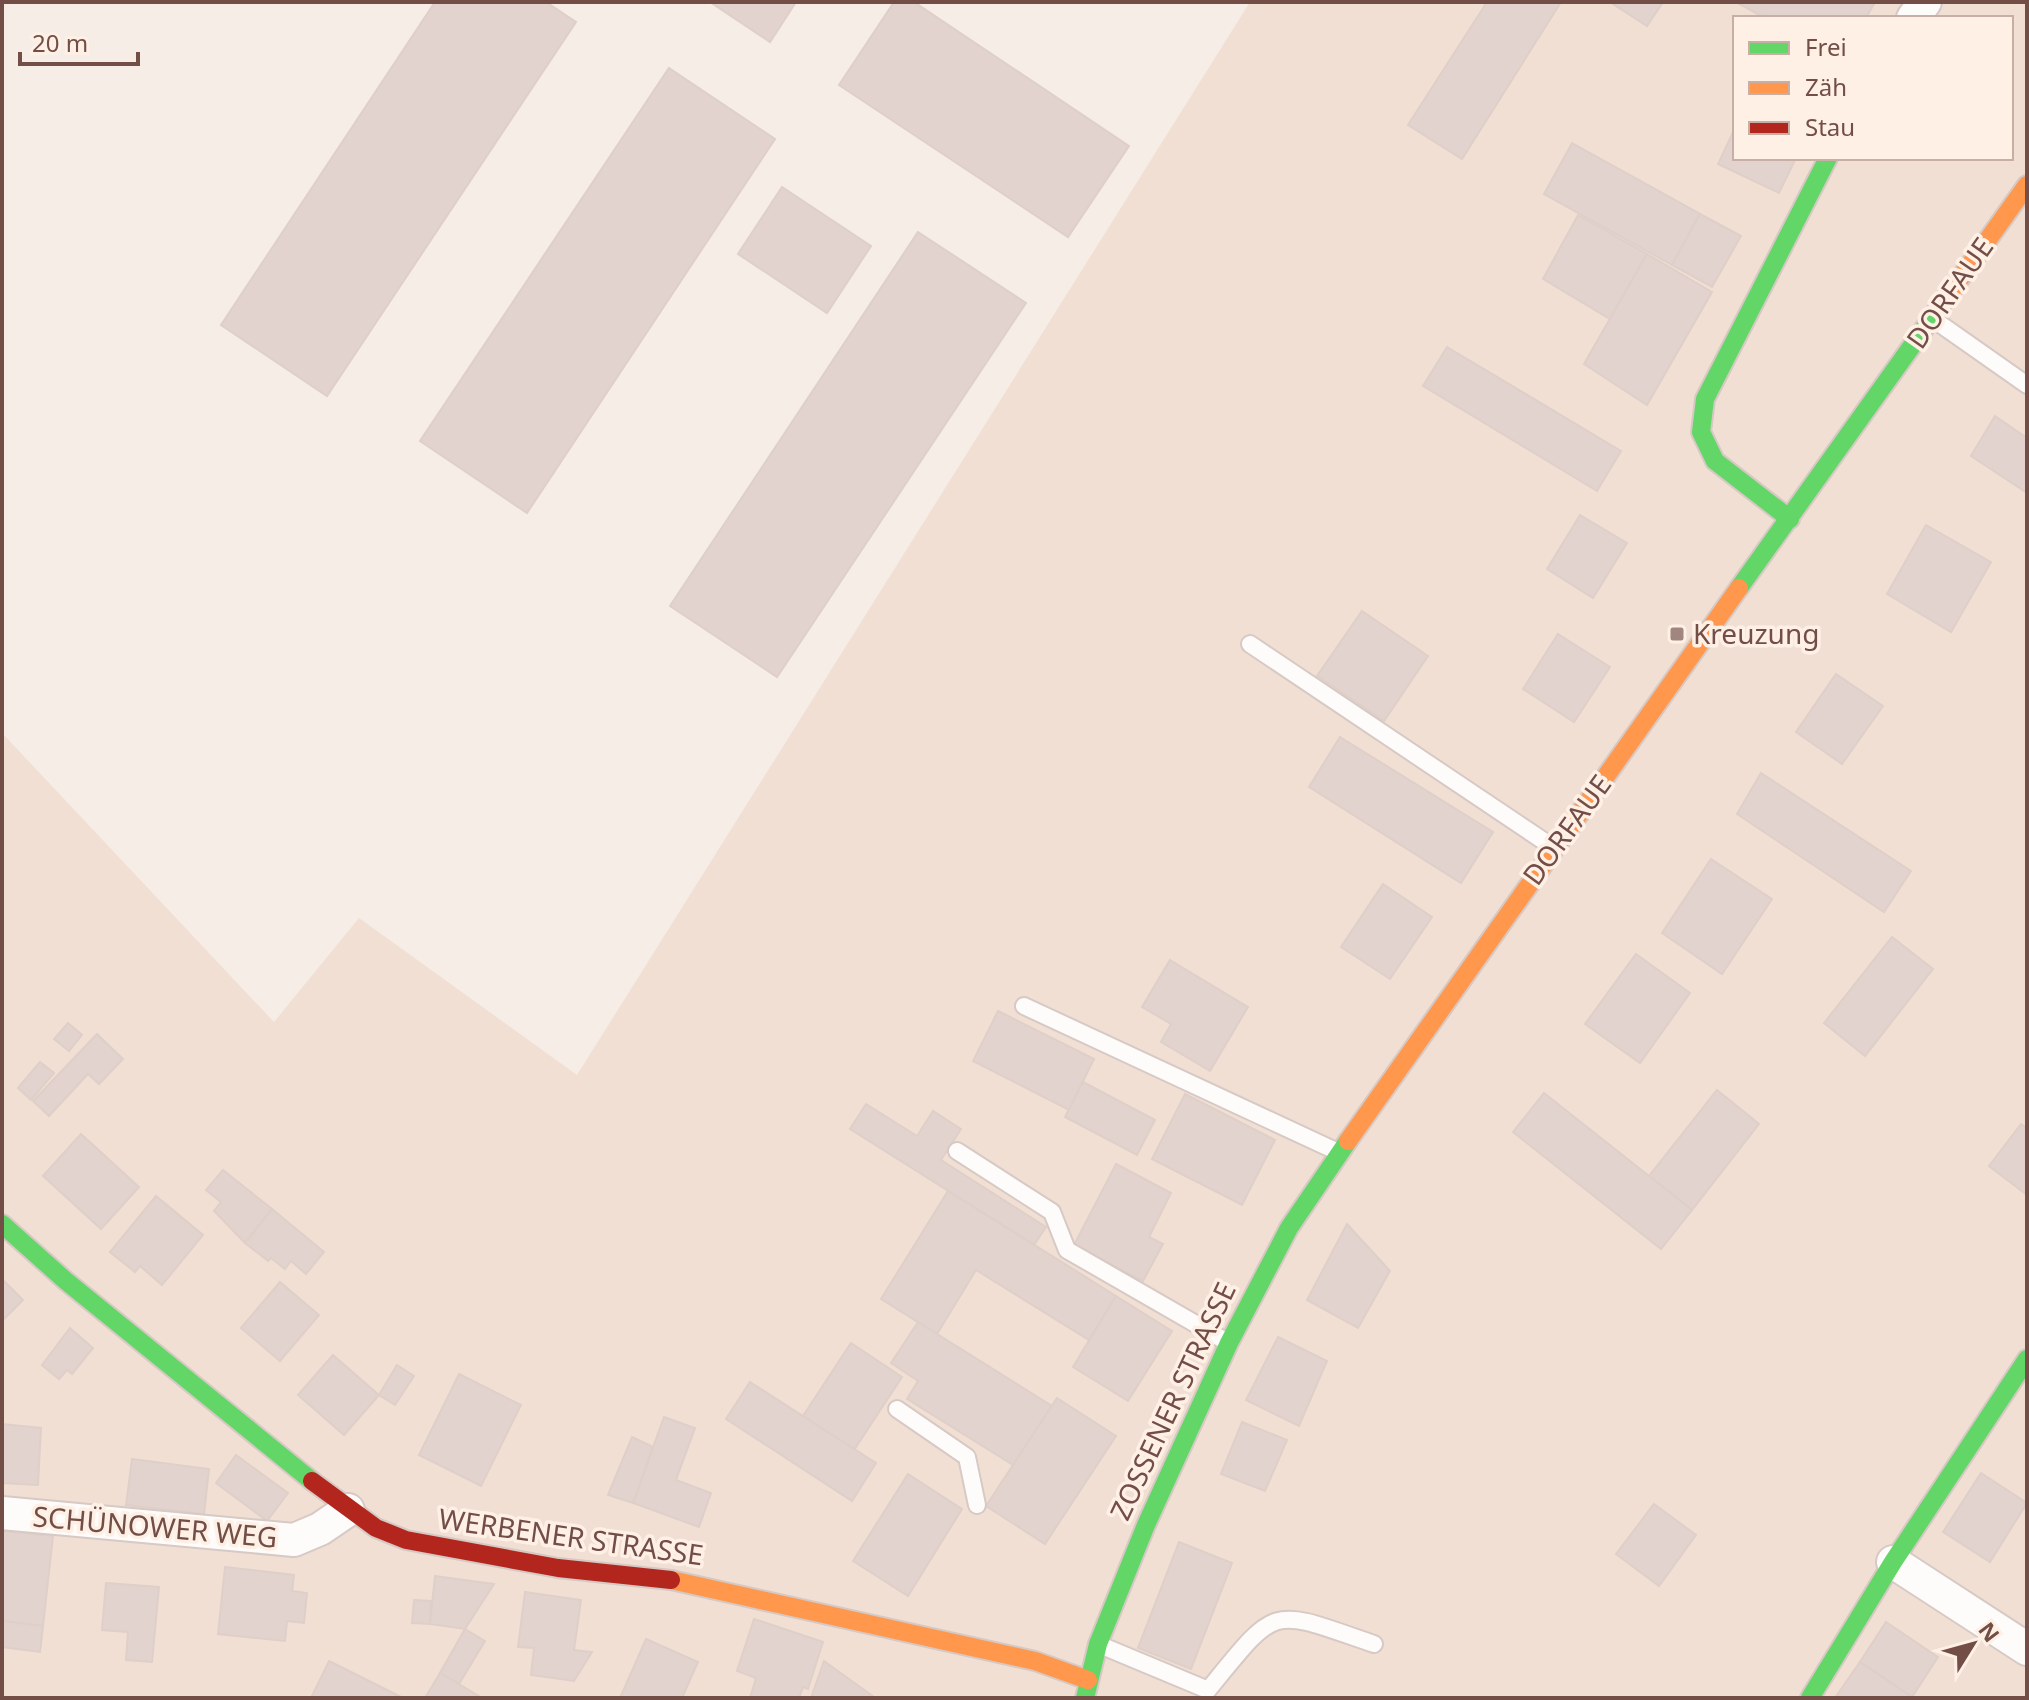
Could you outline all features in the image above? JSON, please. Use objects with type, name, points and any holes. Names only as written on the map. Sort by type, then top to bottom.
[{"type":"street","points":[[1790,519],[1715,461],[1701,432],[1705,399],[1827,160]]},
{"type":"street","name":"DORFAUE","points":[[1343,1148],[2027,185]]},
{"type":"street","name":"ZOSSENER STRASSE","points":[[1086,1689],[1098,1644],[1146,1525],[1229,1343],[1289,1228],[1343,1148]]},
{"type":"street","name":"WERBENER STRASSE","points":[[2,1224],[66,1281],[348,1510],[376,1528],[406,1540],[558,1568],[692,1582],[1035,1661],[1086,1689]]},
{"type":"street","points":[[1810,1698],[1893,1562],[2027,1359]]},
{"type":"street","name":"SCHÜNOWER WEG","points":[[2,1513],[294,1540],[320,1529],[348,1510]]},
{"type":"street","points":[[1893,1562],[2027,1649]]},
{"type":"lane","points":[[1932,318],[2027,385]]},
{"type":"lane","points":[[1250,644],[1554,849]]},
{"type":"lane","points":[[1024,1006],[1343,1148]]},
{"type":"lane","points":[[957,1151],[1052,1212],[1067,1250],[1229,1343]]},
{"type":"lane","points":[[897,1409],[967,1457],[977,1505]]},
{"type":"lane","points":[[1098,1644],[1208,1690],[1259,1628],[1279,1618],[1305,1620],[1374,1644]]},
{"type":"shaded area","points":[[1250,2],[2027,2],[2027,1698],[2,1698],[2,733],[274,1022],[359,918],[577,1075]]},
{"type":"building","points":[[435,2],[546,2],[576,22],[327,396],[221,325]]},
{"type":"building","points":[[710,2],[796,2],[770,42]]},
{"type":"building","points":[[894,2],[914,2],[1129,146],[1068,237],[839,85]]},
{"type":"building","points":[[1487,2],[1561,2],[1462,159],[1408,125]]},
{"type":"building","points":[[1610,2],[1663,2],[1647,26]]},
{"type":"building","points":[[1736,2],[1875,2],[1867,16],[1761,16]]},
{"type":"building","points":[[669,68],[775,139],[527,513],[420,441]]},
{"type":"building","points":[[1733,132],[1733,160],[1795,160],[1779,193],[1718,164]]},
{"type":"building","points":[[1572,143],[1700,214],[1672,265],[1544,194]]},
{"type":"building","points":[[782,187],[871,246],[827,313],[738,254]]},
{"type":"building","points":[[1700,214],[1741,236],[1712,287],[1672,265]]},
{"type":"building","points":[[1578,215],[1647,254],[1610,319],[1543,279]]},
{"type":"building","points":[[918,232],[1026,303],[777,677],[670,606]]},
{"type":"building","points":[[1647,254],[1712,292],[1647,405],[1584,364]]},
{"type":"building","points":[[1447,347],[1621,451],[1597,491],[1423,386]]},
{"type":"building","points":[[1995,416],[2027,438],[2027,493],[1971,456]]},
{"type":"building","points":[[1580,515],[1627,543],[1593,598],[1547,569]]},
{"type":"building","points":[[1926,525],[1991,562],[1951,632],[1887,594]]},
{"type":"building","points":[[1362,611],[1428,656],[1384,721],[1317,676]]},
{"type":"building","points":[[1558,634],[1610,667],[1574,722],[1523,689]]},
{"type":"building","points":[[1836,674],[1883,706],[1842,764],[1796,732]]},
{"type":"building","points":[[1340,737],[1493,832],[1461,883],[1309,787]]},
{"type":"building","points":[[1761,773],[1911,871],[1884,912],[1737,814]]},
{"type":"building","points":[[1711,859],[1772,899],[1722,974],[1662,933]]},
{"type":"building","points":[[1383,884],[1432,917],[1390,979],[1341,947]]},
{"type":"building","points":[[1892,937],[1933,969],[1865,1056],[1824,1023]]},
{"type":"building","points":[[1636,954],[1690,993],[1640,1063],[1585,1024]]},
{"type":"building","points":[[1170,960],[1248,1007],[1210,1071],[1161,1042],[1171,1024],[1142,1007]]},
{"type":"building","points":[[998,1011],[1094,1059],[1069,1110],[973,1061]]},
{"type":"building","points":[[68,1023],[82,1035],[69,1051],[54,1039]]},
{"type":"building","points":[[97,1034],[123,1059],[99,1084],[88,1074],[49,1116],[33,1101]]},
{"type":"building","points":[[40,1062],[54,1073],[31,1100],[18,1088]]},
{"type":"building","points":[[1083,1082],[1155,1120],[1137,1155],[1065,1117]]},
{"type":"building","points":[[1717,1090],[1759,1124],[1692,1210],[1649,1176]]},
{"type":"building","points":[[1544,1093],[1692,1210],[1661,1249],[1513,1132]]},
{"type":"building","points":[[1185,1094],[1275,1140],[1242,1205],[1152,1159]]},
{"type":"building","points":[[866,1104],[917,1136],[933,1111],[961,1129],[941,1160],[1046,1227],[1034,1245],[850,1129]]},
{"type":"building","points":[[2021,1124],[2027,1128],[2027,1195],[1989,1166]]},
{"type":"building","points":[[81,1134],[139,1187],[101,1229],[43,1176]]},
{"type":"building","points":[[1116,1164],[1171,1193],[1149,1237],[1163,1244],[1143,1281],[1074,1245]]},
{"type":"building","points":[[223,1170],[272,1209],[245,1243],[214,1211],[221,1202],[206,1190]]},
{"type":"building","points":[[948,1191],[1116,1296],[1089,1340],[976,1270],[937,1334],[881,1299]]},
{"type":"building","points":[[156,1196],[203,1235],[162,1285],[140,1266],[135,1272],[110,1252]]},
{"type":"building","points":[[272,1209],[324,1252],[306,1274],[291,1261],[285,1269],[271,1258],[268,1261],[245,1243]]},
{"type":"building","points":[[1347,1224],[1390,1271],[1358,1328],[1307,1300]]},
{"type":"building","points":[[2,1279],[23,1300],[2,1321]]},
{"type":"building","points":[[280,1282],[319,1315],[280,1361],[241,1328]]},
{"type":"building","points":[[1116,1296],[1172,1331],[1128,1401],[1073,1367]]},
{"type":"building","points":[[918,1322],[1052,1406],[1013,1465],[907,1399],[918,1381],[891,1363]]},
{"type":"building","points":[[70,1328],[93,1348],[72,1374],[67,1370],[59,1379],[42,1365]]},
{"type":"building","points":[[1278,1337],[1327,1361],[1299,1426],[1246,1400]]},
{"type":"building","points":[[851,1343],[902,1377],[854,1450],[803,1416]]},
{"type":"building","points":[[333,1355],[379,1395],[344,1435],[298,1395]]},
{"type":"building","points":[[397,1365],[414,1376],[395,1405],[379,1395]]},
{"type":"building","points":[[459,1374],[521,1405],[481,1486],[419,1455]]},
{"type":"building","points":[[750,1382],[876,1463],[852,1501],[726,1419]]},
{"type":"building","points":[[1057,1398],[1116,1436],[1045,1544],[986,1506]]},
{"type":"building","points":[[664,1417],[695,1428],[676,1480],[711,1493],[699,1527],[633,1503]]},
{"type":"building","points":[[1242,1422],[1287,1440],[1265,1491],[1221,1474]]},
{"type":"building","points":[[2,1424],[41,1428],[38,1485],[2,1483]]},
{"type":"building","points":[[632,1437],[653,1447],[633,1503],[608,1495]]},
{"type":"building","points":[[236,1455],[288,1493],[267,1521],[216,1483]]},
{"type":"building","points":[[132,1459],[209,1469],[204,1514],[126,1505]]},
{"type":"building","points":[[1981,1473],[2027,1503],[1990,1562],[1943,1532]]},
{"type":"building","points":[[908,1474],[962,1509],[908,1596],[853,1561]]},
{"type":"building","points":[[1654,1504],[1696,1535],[1659,1586],[1616,1554]]},
{"type":"building","points":[[2,1531],[53,1536],[43,1626],[2,1621]]},
{"type":"building","points":[[1179,1542],[1232,1563],[1191,1669],[1138,1648]]},
{"type":"building","points":[[225,1567],[294,1575],[292,1591],[307,1593],[304,1623],[287,1621],[285,1641],[218,1634]]},
{"type":"building","points":[[435,1576],[494,1584],[465,1629],[430,1624]]},
{"type":"building","points":[[106,1583],[159,1587],[152,1662],[126,1660],[128,1632],[102,1630]]},
{"type":"building","points":[[525,1592],[581,1600],[574,1650],[592,1652],[574,1681],[531,1675],[534,1648],[518,1647]]},
{"type":"building","points":[[414,1600],[431,1601],[430,1624],[412,1623]]},
{"type":"building","points":[[754,1619],[823,1642],[808,1689],[803,1687],[799,1698],[750,1698],[756,1678],[737,1671]]},
{"type":"building","points":[[2,1621],[43,1626],[40,1652],[2,1647]]},
{"type":"building","points":[[1886,1622],[1938,1657],[1912,1697],[1860,1662]]},
{"type":"building","points":[[465,1629],[485,1641],[459,1684],[440,1673]]},
{"type":"building","points":[[646,1639],[698,1662],[682,1698],[620,1698]]},
{"type":"building","points":[[329,1661],[403,1698],[311,1698]]},
{"type":"building","points":[[824,1661],[874,1697],[811,1698]]},
{"type":"building","points":[[1860,1662],[1912,1697],[1835,1698]]},
{"type":"building","points":[[440,1673],[459,1684],[482,1698],[425,1698]]},
{"type":"traffic: fast","points":[[1790,519],[1715,461],[1701,432],[1705,399],[1827,160]]},
{"type":"traffic: fast","points":[[1739,588],[1939,308]]},
{"type":"traffic: fast","points":[[1085,1698],[1098,1644],[1146,1525],[1229,1343],[1289,1228],[1348,1141]]},
{"type":"traffic: fast","points":[[2,1224],[66,1281],[312,1481]]},
{"type":"traffic: fast","points":[[1810,1698],[1893,1562],[2027,1359]]},
{"type":"traffic: slow","points":[[1939,308],[2027,185]]},
{"type":"traffic: slow","points":[[1348,1141],[1739,588]]},
{"type":"traffic: slow","points":[[671,1580],[1035,1661],[1088,1680]]},
{"type":"traffic: jam","points":[[312,1481],[376,1528],[406,1540],[558,1568],[671,1580]]},
{"type":"place","name":"Kreuzung","points":[[1677,634]]}]
